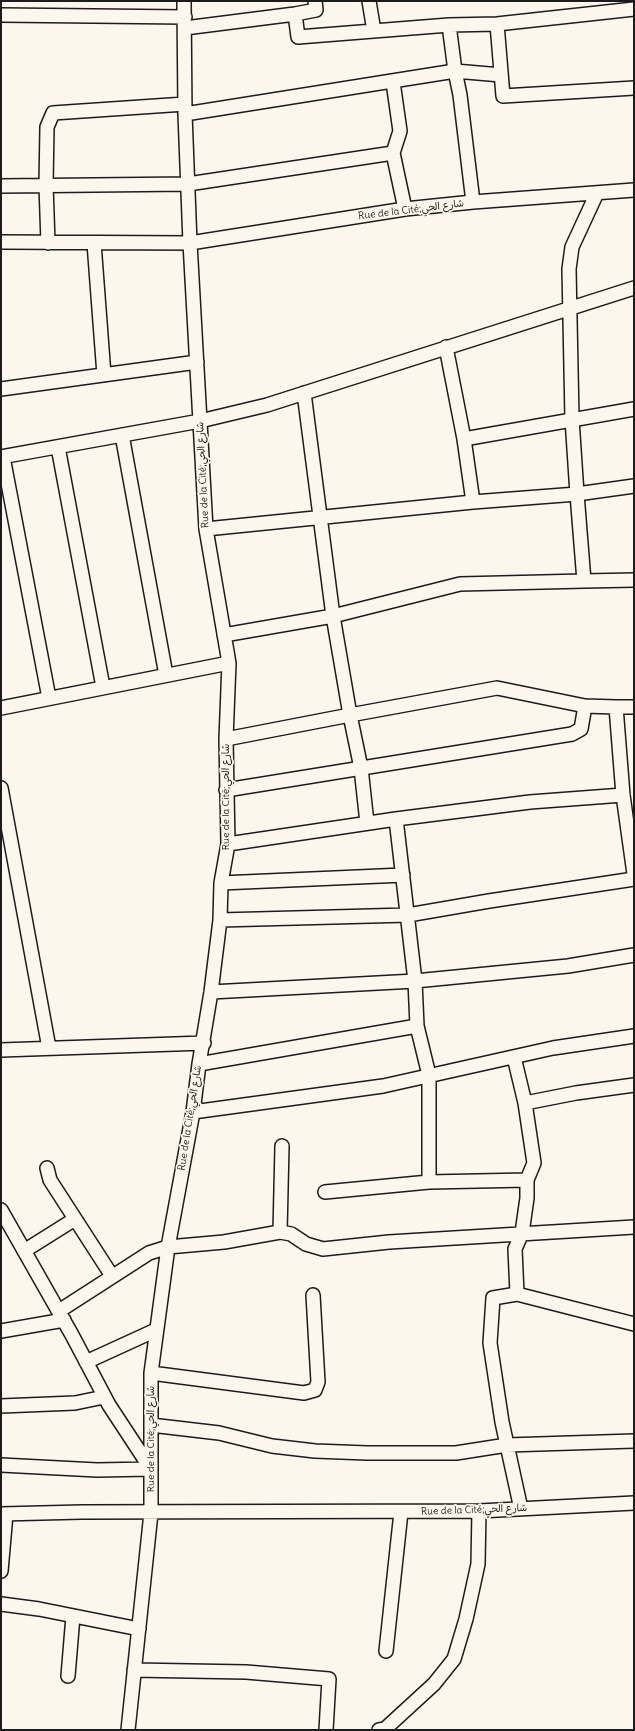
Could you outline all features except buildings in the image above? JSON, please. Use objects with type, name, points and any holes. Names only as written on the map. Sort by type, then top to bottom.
[{"type":"street","name":"Rue de la Cité;شارع الحي","points":[[184,1],[185,109],[190,243],[206,530],[229,663],[226,739],[228,844],[221,883],[220,920],[204,1043],[199,1064],[193,1112],[168,1247],[151,1373],[151,1512],[478,1511],[634,1503]]},
{"type":"street","points":[[1,15],[185,22],[295,14],[316,10],[315,1]]},
{"type":"street","points":[[369,1],[374,31]]},
{"type":"street","points":[[295,14],[298,37],[449,25],[497,24],[634,9]]},
{"type":"street","points":[[497,24],[503,96],[634,88]]},
{"type":"street","points":[[449,25],[455,71],[460,94],[473,202]]},
{"type":"street","points":[[48,242],[46,126],[53,113],[185,109],[393,82],[455,71],[501,75]]},
{"type":"street","points":[[393,82],[400,131],[393,153],[405,209]]},
{"type":"street","points":[[1,186],[188,184],[393,153]]},
{"type":"street","name":"Rue de la Cité;شارع الحي","points":[[190,243],[405,209],[473,202],[634,190]]},
{"type":"street","points":[[584,581],[572,419],[569,269],[572,247],[597,193]]},
{"type":"street","points":[[1,242],[190,243]]},
{"type":"street","points":[[94,243],[104,375]]},
{"type":"street","points":[[48,698],[2,457],[200,421],[267,405],[570,307],[634,288]]},
{"type":"street","points":[[446,347],[464,440],[473,502]]},
{"type":"street","points":[[1,389],[196,362]]},
{"type":"street","points":[[304,393],[333,616],[350,715],[361,768],[367,823]]},
{"type":"street","points":[[464,440],[572,419],[634,409]]},
{"type":"street","points":[[122,435],[166,675]]},
{"type":"street","points":[[58,447],[103,688]]},
{"type":"street","points":[[206,530],[473,502],[577,494],[634,486]]},
{"type":"street","points":[[224,635],[333,616],[460,584],[634,580]]},
{"type":"street","points":[[1,708],[229,663]]},
{"type":"street","points":[[226,739],[497,688],[585,706],[634,706]]},
{"type":"street","points":[[226,790],[572,734],[581,729],[585,706]]},
{"type":"street","points":[[616,707],[622,795],[634,874]]},
{"type":"street","points":[[1,788],[49,1048]]},
{"type":"street","points":[[228,844],[367,823],[530,802],[622,795]]},
{"type":"street","points":[[396,819],[416,981],[417,1026],[429,1075],[429,1182]]},
{"type":"street","points":[[221,883],[403,875]]},
{"type":"street","points":[[220,920],[408,915],[489,900],[634,879]]},
{"type":"street","points":[[211,992],[416,981],[568,966],[634,955]]},
{"type":"street","points":[[199,1064],[417,1026]]},
{"type":"street","points":[[193,1112],[383,1086],[553,1048],[634,1036]]},
{"type":"street","points":[[1,1050],[204,1043]]},
{"type":"street","points":[[514,1056],[525,1103],[534,1164],[527,1180],[527,1198],[522,1233],[515,1249],[516,1294]]},
{"type":"street","points":[[525,1103],[576,1093],[634,1085]]},
{"type":"street","points":[[280,1232],[282,1146]]},
{"type":"street","points":[[47,1168],[50,1180],[112,1276]]},
{"type":"street","points":[[325,1192],[429,1182],[527,1180]]},
{"type":"street","points":[[2,1215],[61,1315],[104,1396],[151,1469]]},
{"type":"street","points":[[24,1250],[75,1219]]},
{"type":"street","points":[[1,1331],[61,1315],[112,1276],[149,1252],[168,1247],[224,1242],[280,1232],[291,1234],[306,1244],[323,1249],[389,1242],[634,1227]]},
{"type":"street","points":[[521,1509],[507,1445],[490,1343],[493,1298],[516,1294],[634,1324]]},
{"type":"street","points":[[151,1373],[304,1393],[315,1390],[318,1382],[313,1295]]},
{"type":"street","points":[[86,1362],[156,1330]]},
{"type":"street","points":[[1,1406],[75,1403],[104,1396]]},
{"type":"street","points":[[150,1425],[219,1433],[272,1446],[315,1451],[367,1453],[456,1453],[507,1445],[634,1441]]},
{"type":"street","points":[[1,1465],[89,1469],[151,1469]]},
{"type":"street","points":[[379,1730],[385,1730],[434,1684],[454,1659],[466,1619],[478,1564],[478,1511]]},
{"type":"street","points":[[1,1571],[3,1514],[151,1512],[128,1730]]},
{"type":"street","points":[[386,1651],[401,1512]]},
{"type":"street","points":[[1,1604],[39,1609],[139,1629]]},
{"type":"street","points":[[68,1676],[73,1616]]},
{"type":"street","points":[[134,1670],[246,1672],[329,1679],[326,1730]]}]
